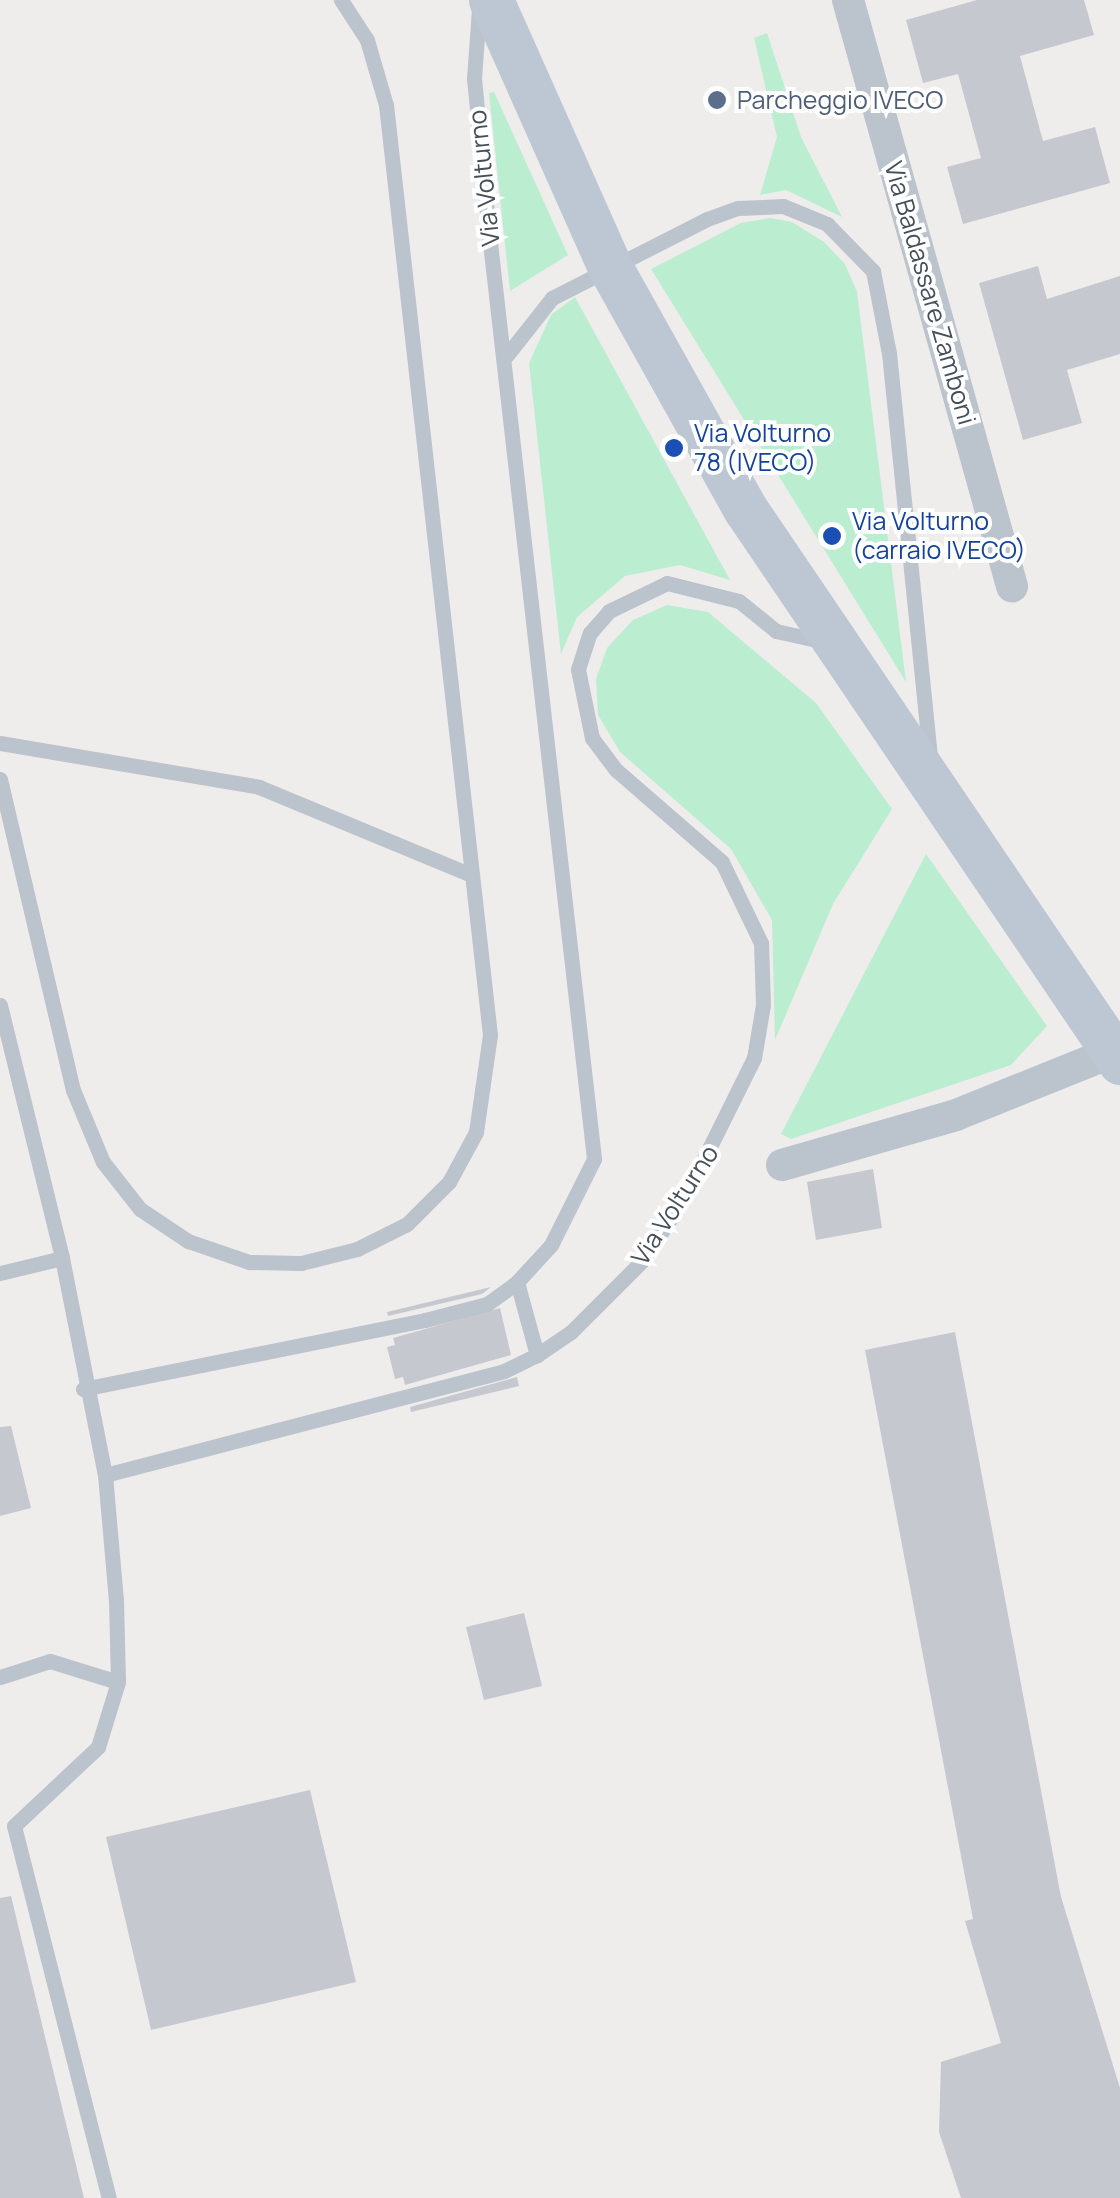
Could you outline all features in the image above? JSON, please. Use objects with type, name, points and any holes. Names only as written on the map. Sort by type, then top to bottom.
[{"type":"street","points":[[491,0],[610,267],[746,510],[1116,1057],[956,1116],[782,1166]]},
{"type":"street","name":"Via Baldassare Zamboni","points":[[848,0],[1012,586]]},
{"type":"lane","points":[[0,779],[73,1090],[104,1162],[156,1220],[188,1241],[248,1262],[301,1263],[357,1249],[407,1224],[449,1182],[476,1132],[490,1035],[386,104],[367,40],[341,0]]},
{"type":"lane","name":"Via Volturno","points":[[83,1389],[487,1304],[517,1282],[551,1245],[594,1159],[474,78],[480,0]]},
{"type":"lane","points":[[507,355],[552,298],[741,201],[783,206],[828,224],[873,270],[889,353],[934,792]]},
{"type":"lane","name":"Via Volturno","points":[[104,1475],[504,1371],[572,1332],[642,1261],[685,1197],[754,1058],[763,1005],[762,943],[722,862],[616,770],[592,738],[578,669],[590,633],[609,611],[667,583],[738,602],[776,631],[834,644]]},
{"type":"lane","points":[[0,744],[259,787],[469,874]]},
{"type":"lane","points":[[0,1005],[62,1258],[83,1389],[104,1475],[118,1682],[98,1747],[14,1826],[109,2198]]},
{"type":"lane","points":[[0,1273],[62,1258]]},
{"type":"lane","points":[[517,1282],[537,1355]]},
{"type":"lane","points":[[0,1677],[50,1661],[118,1682]]},
{"type":"green space","points":[[767,33],[801,137],[842,217],[786,190],[760,195],[777,137],[754,38]]},
{"type":"green space","points":[[494,92],[568,255],[510,291],[489,93]]},
{"type":"green space","points":[[770,218],[792,222],[824,242],[845,264],[857,292],[906,682],[651,269],[741,223]]},
{"type":"green space","points":[[575,297],[730,580],[680,565],[625,576],[577,617],[561,654],[529,363],[551,315]]},
{"type":"green space","points":[[667,605],[708,612],[816,703],[892,809],[833,904],[775,1040],[772,920],[731,849],[620,752],[598,715],[596,679],[607,648],[633,620]]},
{"type":"green space","points":[[926,854],[1047,1026],[1011,1065],[791,1139],[781,1134]]},
{"type":"building","points":[[977,0],[1084,0],[1094,35],[1020,56],[1043,141],[1095,127],[1110,183],[963,224],[947,167],[981,158],[958,74],[923,83],[906,20]]},
{"type":"building","points":[[1038,266],[1047,299],[1120,276],[1120,354],[1067,370],[1082,423],[1023,440],[979,283]]},
{"type":"building","points":[[873,1169],[882,1228],[816,1240],[807,1182]]},
{"type":"building","points":[[491,1287],[482,1294],[388,1316],[387,1312]]},
{"type":"building","points":[[500,1308],[511,1355],[405,1385],[403,1377],[395,1379],[387,1347],[395,1345],[393,1338]]},
{"type":"building","points":[[955,1332],[1061,1897],[1120,2088],[1120,2198],[961,2198],[939,2132],[941,2062],[1001,2043],[965,1921],[973,1919],[865,1350]]},
{"type":"building","points":[[517,1377],[519,1386],[411,1412],[410,1407]]},
{"type":"building","points":[[11,1426],[31,1508],[0,1516],[0,1427]]},
{"type":"building","points":[[524,1613],[542,1686],[484,1700],[466,1627]]},
{"type":"building","points":[[310,1790],[356,1982],[151,2030],[106,1837]]},
{"type":"building","points":[[11,1896],[84,2198],[0,2198],[0,1898]]},
{"type":"place","name":"Parcheggio IVECO","points":[[717,100]]},
{"type":"place","name":"Via Volturno 78 (IVECO)","points":[[674,448]]},
{"type":"place","name":"Via Volturno (carraio IVECO)","points":[[832,536]]}]
